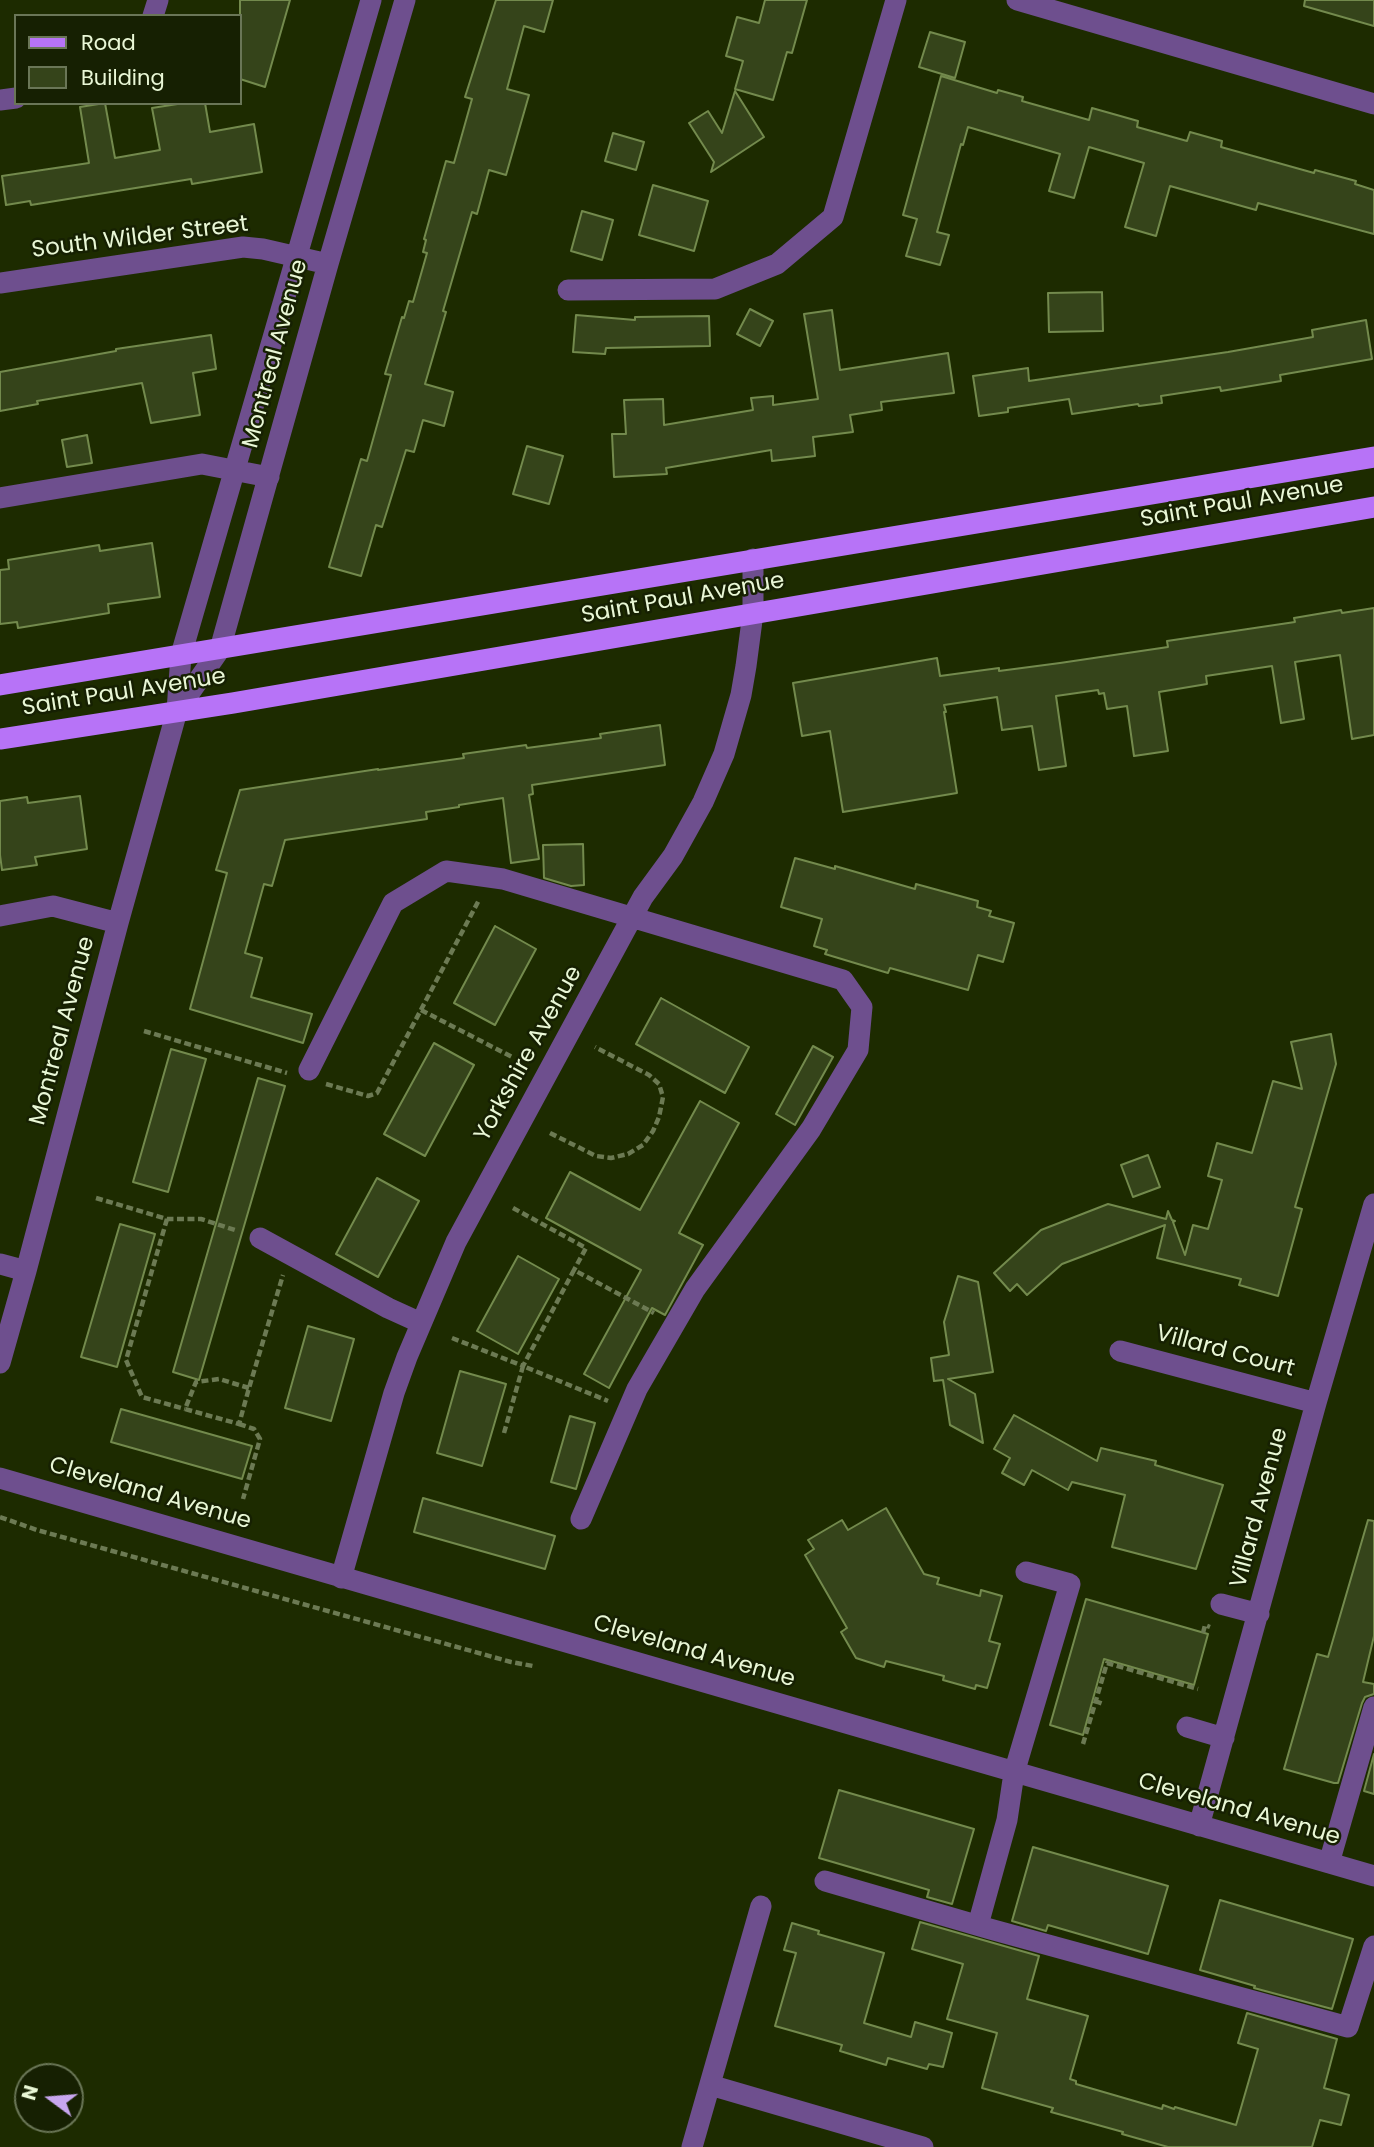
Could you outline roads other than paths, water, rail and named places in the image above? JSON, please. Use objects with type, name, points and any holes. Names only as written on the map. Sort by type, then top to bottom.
[{"type":"main road","name":"Saint Paul Avenue","points":[[0,685],[1374,457]]},
{"type":"main road","name":"Saint Paul Avenue","points":[[0,739],[1374,507]]},
{"type":"street","name":"Montreal Avenue","points":[[0,1363],[177,711],[181,655],[371,0]]},
{"type":"street","name":"Montreal Avenue","points":[[177,711],[220,649],[405,0]]},
{"type":"street","points":[[568,290],[715,289],[777,264],[833,217],[896,0]]},
{"type":"street","points":[[1017,0],[1374,104]]},
{"type":"street","name":"South Wilder Street","points":[[0,283],[243,247],[328,264]]},
{"type":"street","points":[[0,498],[202,464],[269,477]]},
{"type":"street","name":"Yorkshire Avenue","points":[[341,1578],[394,1393],[456,1242],[643,897],[673,856],[698,813],[724,754],[741,695],[753,613],[752,559]]},
{"type":"street","points":[[307,1076],[393,903],[446,871],[503,879],[843,980],[862,1007],[858,1050],[811,1129],[695,1289],[637,1389],[581,1519]]},
{"type":"street","points":[[0,916],[53,906],[118,923]]},
{"type":"street","name":"Villard Avenue","points":[[1199,1826],[1374,1204]]},
{"type":"street","points":[[260,1238],[388,1308],[421,1323]]},
{"type":"street","points":[[0,1264],[26,1271]]},
{"type":"street","name":"Villard Court","points":[[1120,1351],[1316,1404]]},
{"type":"street","name":"Cleveland Avenue","points":[[0,1478],[1374,1876]]},
{"type":"street","points":[[978,1925],[1007,1819],[1014,1773],[1070,1584],[1026,1572]]},
{"type":"street","points":[[1222,1604],[1259,1614]]},
{"type":"street","points":[[1329,1863],[1373,1715]]},
{"type":"street","points":[[1187,1727],[1224,1738]]},
{"type":"street","points":[[825,1881],[1348,2027],[1374,1945]]},
{"type":"street","points":[[692,2147],[761,1906]]},
{"type":"street","points":[[710,2085],[923,2147]]}]
